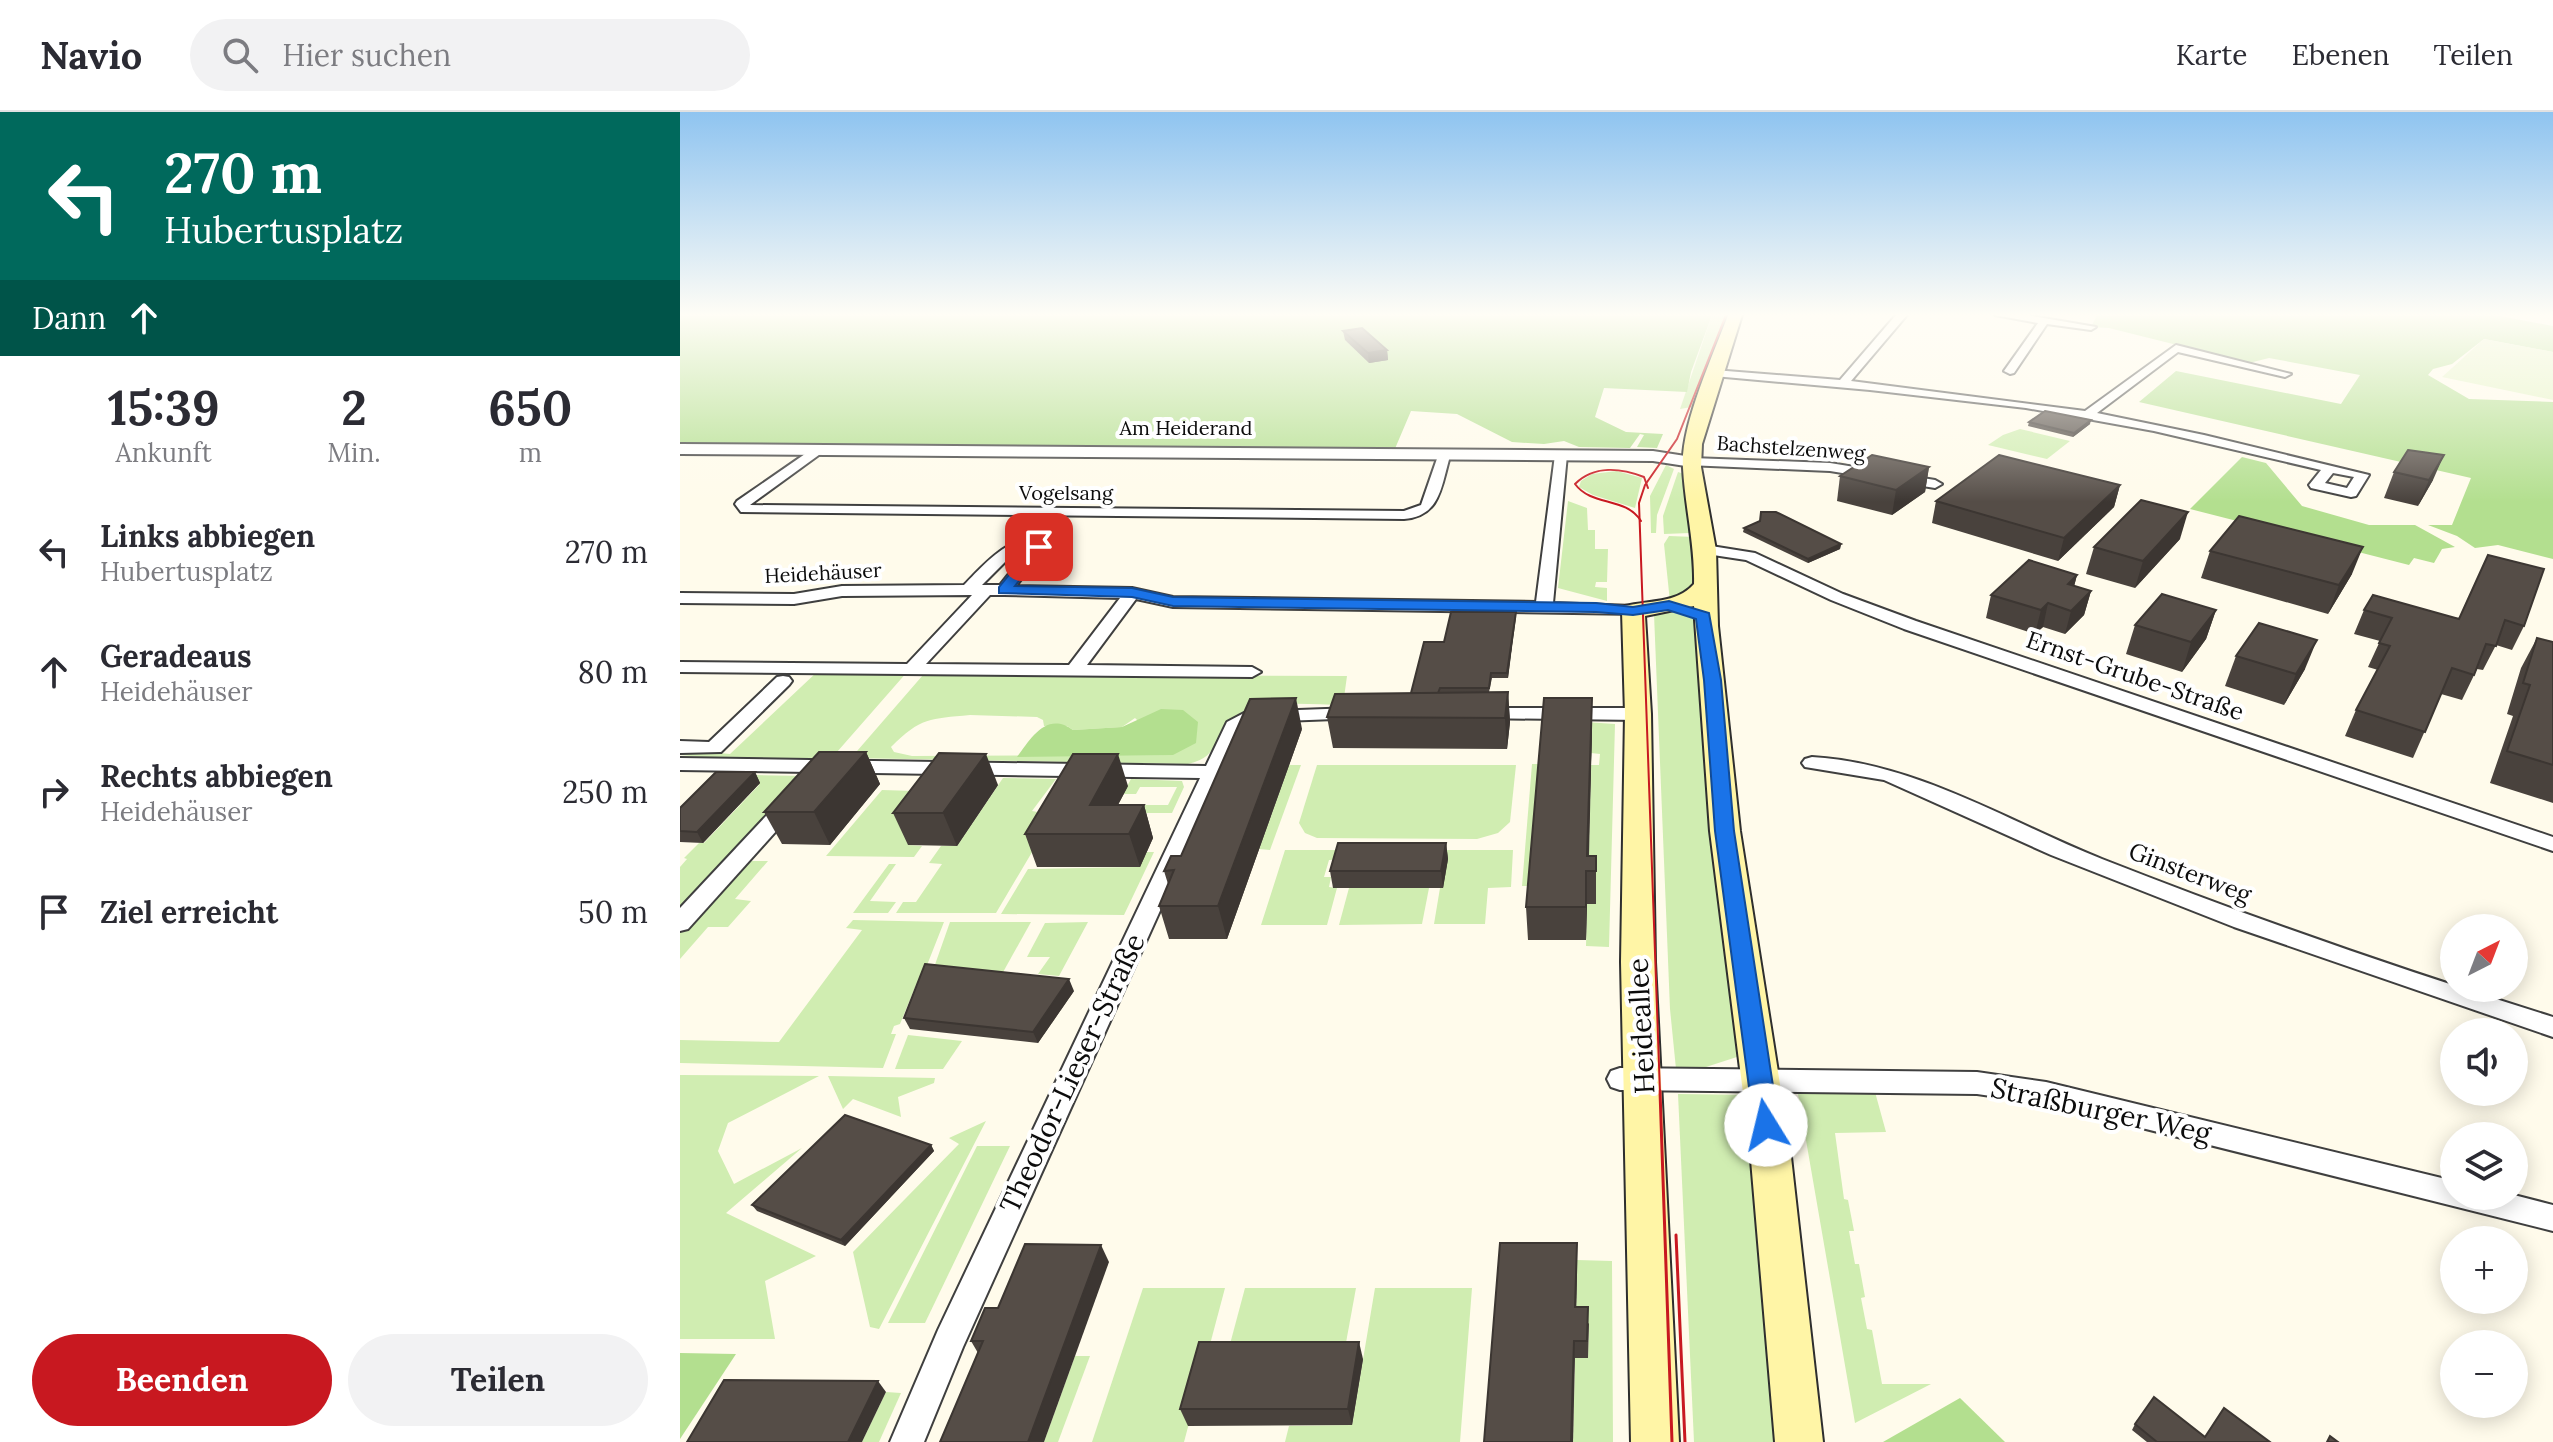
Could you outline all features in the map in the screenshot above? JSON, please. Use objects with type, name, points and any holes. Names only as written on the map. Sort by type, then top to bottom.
[{"type":"main road","points":[[1713,377],[1693,444],[1692,462],[1705,550],[1706,619],[1725,831],[1770,1148],[1799,1442]]},
{"type":"main road","points":[[1633,611],[1692,599],[1705,586]]},
{"type":"main road","points":[[1669,606],[1694,612],[1706,619]]},
{"type":"main road","name":"Heideallee","points":[[1633,611],[1638,714],[1638,962],[1632,1080],[1655,1442]]},
{"type":"street","points":[[1767,377],[1844,383],[2087,415],[2330,468]]},
{"type":"street","points":[[1844,383],[1849,377]]},
{"type":"street","points":[[2087,415],[2137,377]]},
{"type":"street","name":"Am Heiderand","points":[[680,449],[1445,453],[1653,456],[1692,462]]},
{"type":"street","name":"Vogelsang","points":[[818,449],[742,504],[746,509],[1404,515],[1416,514],[1427,507],[1445,453]]},
{"type":"street","points":[[1544,607],[1561,455]]},
{"type":"street","name":"Bachstelzenweg","points":[[1692,462],[1830,467],[1935,484]]},
{"type":"street","points":[[912,669],[1010,550],[1020,546],[1039,547],[1004,590]]},
{"type":"street","name":"Ernst-Grube-Straße","points":[[1705,550],[1750,556],[1897,621],[2553,844]]},
{"type":"street","name":"Heidehäuser","points":[[680,598],[794,599],[842,591],[1004,590],[1132,593],[1173,602],[1633,611]]},
{"type":"street","points":[[1074,671],[1132,593]]},
{"type":"street","points":[[680,667],[1252,672]]},
{"type":"street","points":[[680,747],[714,748],[783,681]]},
{"type":"street","name":"Theodor-Lieser-Straße","points":[[907,1442],[949,1341],[1234,726],[1253,716],[1371,714]]},
{"type":"street","points":[[1464,714],[1638,714]]},
{"type":"street","name":"Ginsterweg","points":[[1812,763],[1845,762],[1902,778],[2013,830],[2158,889],[2384,973],[2553,1027]]},
{"type":"street","points":[[680,764],[1211,772]]},
{"type":"street","points":[[680,923],[823,767]]},
{"type":"street","name":"Straßburger Weg","points":[[1632,1080],[1977,1083],[2046,1093],[2440,1191]]},
{"type":"street","points":[[2521,1210],[2553,1218]]},
{"type":"green space","points":[[680,377],[1690,377],[1687,392],[1604,388],[1595,417],[1626,432],[1663,434],[1657,448],[1637,447],[1644,435],[1640,434],[1630,448],[1579,447],[1564,441],[1544,444],[1512,442],[1457,414],[1411,411],[1394,451],[680,447]]},
{"type":"green space","points":[[1691,377],[1707,377],[1697,406],[1680,409]]},
{"type":"green space","points":[[2169,377],[2206,377],[2341,404],[2359,377],[2432,377],[2469,399],[2553,402],[2553,559],[2498,545],[2475,548],[2457,536],[2428,525],[2452,525],[2471,478],[2139,402]]},
{"type":"green space","points":[[2442,377],[2553,377],[2553,400]]},
{"type":"green space","points":[[2020,429],[2070,441],[2047,459],[1988,445]]},
{"type":"green space","points":[[2242,457],[2266,463],[2302,506],[2369,525],[2415,525],[2455,547],[2442,549],[2434,563],[2414,558],[2409,565],[2190,509]]},
{"type":"green space","points":[[1666,465],[1674,469],[1657,515],[1656,533],[1651,533],[1650,496]]},
{"type":"green space","points":[[1617,471],[1642,478],[1635,508],[1593,495],[1579,487],[1581,481],[1592,474]]},
{"type":"green space","points":[[1678,472],[1684,474],[1690,533],[1664,534],[1663,516]]},
{"type":"green space","points":[[1568,501],[1587,508],[1588,530],[1595,530],[1595,549],[1608,549],[1607,582],[1596,582],[1595,587],[1607,588],[1607,601],[1558,588]]},
{"type":"green space","points":[[1669,536],[1695,537],[1696,591],[1670,602],[1664,544]]},
{"type":"green space","points":[[1678,612],[1702,621],[1743,1055],[1706,1067],[1676,1069],[1670,1009],[1654,614]]},
{"type":"green space","points":[[818,671],[908,671],[830,760],[736,760],[680,755],[680,749],[730,754]]},
{"type":"green space","points":[[923,675],[1347,676],[1343,705],[1273,705],[1246,712],[1227,724],[1207,755],[1188,764],[851,758]],"holes":[[[970,715],[1037,717],[1043,720],[1044,726],[1067,726],[1073,730],[1122,727],[1135,718],[1173,755],[912,756],[894,752],[891,747],[910,730],[935,719]]]},
{"type":"green space","points":[[1161,709],[1183,710],[1198,722],[1196,743],[1173,755],[1017,757],[1034,735],[1048,725],[1064,725],[1073,730],[1122,727]]},
{"type":"green space","points":[[1570,721],[1615,724],[1609,947],[1586,946],[1587,904],[1596,903],[1588,889],[1591,765],[1599,765],[1600,754],[1591,753]]},
{"type":"green space","points":[[1532,764],[1542,764],[1533,886],[1522,886]]},
{"type":"green space","points":[[1289,765],[1301,765],[1270,850],[1259,849]]},
{"type":"green space","points":[[1317,765],[1516,765],[1510,822],[1498,833],[1477,839],[1317,838],[1305,833],[1299,823]]},
{"type":"green space","points":[[756,775],[804,776],[680,910],[680,867],[687,859],[684,858],[699,843],[704,843],[759,785],[749,783]]},
{"type":"green space","points":[[1003,778],[1056,779],[1032,811],[1054,815],[996,913],[896,913],[903,902],[916,902],[942,864],[929,863],[941,846],[957,846]]},
{"type":"green space","points":[[1131,779],[1182,781],[1184,787],[1172,813],[1121,813],[1125,805],[1168,805],[1177,787],[1140,787],[1136,794],[1123,794]]},
{"type":"green space","points":[[882,790],[947,792],[908,845],[922,846],[914,857],[826,856]]},
{"type":"green space","points":[[1285,850],[1357,850],[1355,859],[1329,860],[1324,877],[1331,877],[1329,887],[1337,888],[1327,925],[1261,925]]},
{"type":"green space","points":[[1421,850],[1513,850],[1511,887],[1488,888],[1485,924],[1434,924],[1440,888],[1443,887]]},
{"type":"green space","points":[[1147,852],[1154,852],[1124,915],[1001,914],[1028,869],[1139,867]]},
{"type":"green space","points":[[744,861],[768,861],[735,899],[751,901],[728,927],[708,927],[680,959],[680,931]]},
{"type":"green space","points":[[889,864],[896,864],[870,901],[896,902],[888,913],[853,913]]},
{"type":"green space","points":[[1349,888],[1429,888],[1422,924],[1339,925]]},
{"type":"green space","points":[[853,920],[944,922],[920,983],[916,985],[900,1024],[894,1026],[891,1034],[896,1034],[883,1068],[680,1063],[680,1040],[779,1042],[862,930],[846,928]]},
{"type":"green space","points":[[950,922],[1031,922],[997,983],[931,976]]},
{"type":"green space","points":[[1088,922],[1059,976],[1038,974],[1050,957],[1027,957],[1045,923]]},
{"type":"green space","points":[[908,1035],[962,1041],[943,1069],[895,1069]]},
{"type":"green space","points":[[680,1075],[819,1076],[728,1123],[718,1151],[734,1184],[802,1148],[726,1213],[816,1256],[765,1281],[775,1339],[680,1339]]},
{"type":"green space","points":[[828,1076],[935,1078],[934,1083],[898,1097],[901,1117],[853,1099],[843,1109]]},
{"type":"green space","points":[[1875,1092],[1886,1132],[1835,1133],[1844,1199],[1848,1200],[1854,1231],[1849,1231],[1855,1264],[1859,1264],[1865,1297],[1861,1298],[1867,1329],[1872,1330],[1882,1384],[1931,1384],[1855,1423],[1798,1094]]},
{"type":"green space","points":[[1678,1094],[1750,1095],[1789,1442],[1694,1442]]},
{"type":"green space","points":[[986,1121],[879,1329],[870,1327],[853,1252],[959,1144],[949,1138]]},
{"type":"green space","points":[[977,1146],[1010,1146],[925,1323],[888,1323]]},
{"type":"green space","points":[[1577,1260],[1612,1261],[1613,1442],[1573,1442],[1575,1358],[1588,1358],[1589,1325],[1576,1324]]},
{"type":"green space","points":[[1143,1288],[1225,1288],[1184,1442],[1092,1442]]},
{"type":"green space","points":[[1245,1288],[1356,1288],[1343,1359],[1226,1359]]},
{"type":"green space","points":[[1375,1288],[1472,1288],[1460,1442],[1285,1442],[1289,1426],[1352,1425]]},
{"type":"green space","points":[[680,1353],[736,1354],[680,1439]]},
{"type":"green space","points":[[1075,1356],[1090,1356],[1058,1442],[1044,1442]]},
{"type":"green space","points":[[886,1392],[901,1393],[879,1442],[862,1442]]},
{"type":"green space","points":[[1960,1398],[2005,1442],[1883,1442]]},
{"type":"building","points":[[2045,411],[2091,420],[2074,433],[2029,422]]},
{"type":"building","points":[[2408,450],[2444,455],[2429,480],[2394,472]]},
{"type":"building","points":[[1872,455],[1929,467],[1896,490],[1840,476]]},
{"type":"building","points":[[1999,455],[2120,485],[2064,538],[1936,501]]},
{"type":"building","points":[[2141,500],[2188,512],[2143,561],[2094,547]]},
{"type":"building","points":[[1761,512],[1776,512],[1841,544],[1808,559],[1744,528],[1760,521]]},
{"type":"building","points":[[2239,516],[2363,547],[2339,585],[2210,551]]},
{"type":"building","points":[[2488,555],[2544,569],[2524,626],[2505,620],[2496,646],[2486,644],[2474,675],[2452,668],[2425,732],[2356,710],[2390,646],[2379,643],[2392,618],[2364,610],[2373,595],[2459,619]]},
{"type":"building","points":[[2029,560],[2077,575],[2068,584],[2091,591],[2071,611],[2048,603],[2041,610],[1991,595]]},
{"type":"building","points":[[2162,594],[2216,610],[2191,642],[2135,625]]},
{"type":"building","points":[[1451,612],[1516,612],[1507,673],[1491,673],[1489,688],[1440,688],[1438,693],[1411,693],[1424,642],[1444,642]]},
{"type":"building","points":[[2259,623],[2317,640],[2296,674],[2236,656]]},
{"type":"building","points":[[2537,638],[2553,642],[2553,765],[2507,751],[2530,685],[2523,683]]},
{"type":"building","points":[[1508,692],[1505,718],[1327,717],[1335,694]]},
{"type":"building","points":[[1296,698],[1218,906],[1159,906],[1174,870],[1164,871],[1171,856],[1181,856],[1250,699]]},
{"type":"building","points":[[1544,698],[1592,698],[1587,856],[1596,856],[1596,871],[1586,871],[1586,907],[1526,907]]},
{"type":"building","points":[[819,752],[866,752],[814,812],[764,812]]},
{"type":"building","points":[[939,753],[986,754],[943,813],[893,813]]},
{"type":"building","points":[[1073,754],[1118,754],[1090,805],[1144,805],[1129,834],[1025,834]]},
{"type":"building","points":[[716,772],[755,772],[697,832],[680,831],[680,808]]},
{"type":"building","points":[[1338,843],[1446,843],[1441,871],[1330,871]]},
{"type":"building","points":[[925,964],[1069,979],[1033,1032],[904,1018]]},
{"type":"building","points":[[845,1115],[931,1145],[841,1240],[752,1205]]},
{"type":"building","points":[[1500,1243],[1577,1243],[1575,1307],[1588,1307],[1587,1341],[1574,1341],[1571,1442],[1484,1442]]},
{"type":"building","points":[[1025,1244],[1101,1245],[1028,1442],[940,1442],[983,1341],[971,1341],[985,1308],[998,1308]]},
{"type":"building","points":[[1199,1342],[1359,1342],[1348,1409],[1180,1409]]},
{"type":"building","points":[[724,1380],[878,1381],[848,1442],[687,1442]]},
{"type":"building","points":[[2154,1397],[2205,1437],[2224,1408],[2270,1442],[2157,1442],[2135,1424]]},
{"type":"tram line","points":[[1646,483],[1677,439],[1701,377]]},
{"type":"tram line","points":[[1640,519],[1626,508],[1590,496],[1575,484],[1591,474],[1608,470],[1644,477],[1646,483]]},
{"type":"tram line","points":[[1640,519],[1639,503],[1646,483]]},
{"type":"tram line","points":[[1646,483],[1648,488]]},
{"type":"tram line","points":[[1640,519],[1660,1093]]},
{"type":"tram line","points":[[1660,1091],[1672,1442]]},
{"type":"tram line","points":[[1676,1235],[1685,1442]]},
{"type":"route","points":[[1039,547],[1004,590],[1132,593],[1173,602],[1633,611],[1669,606],[1685,608],[1704,617],[1725,831],[1766,1125]]}]
